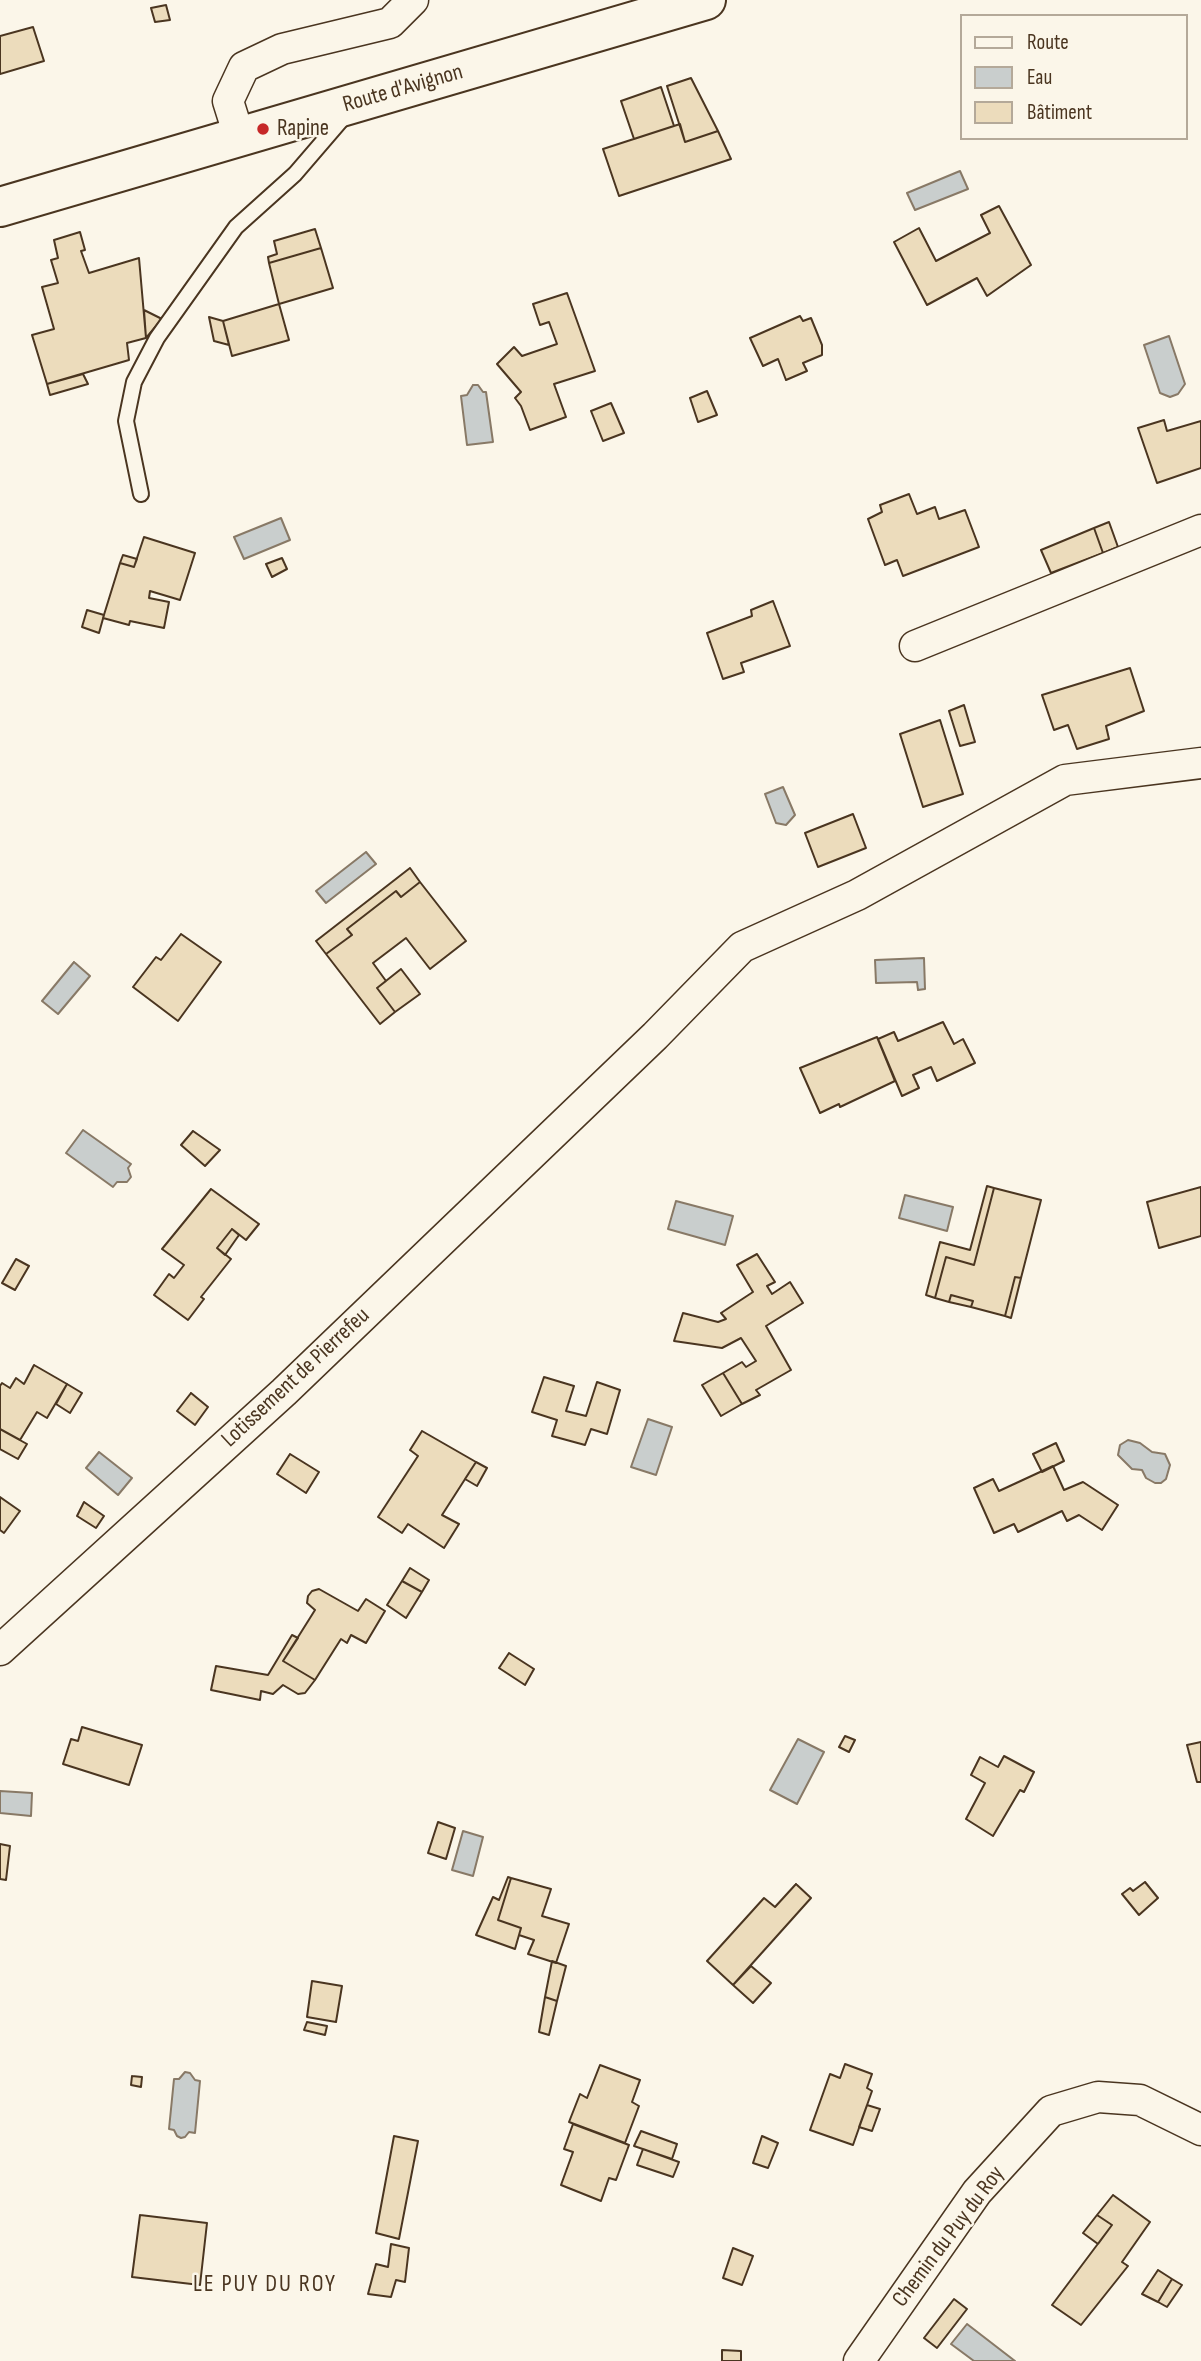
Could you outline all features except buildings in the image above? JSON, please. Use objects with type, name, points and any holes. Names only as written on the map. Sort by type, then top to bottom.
[{"type":"main road","name":"Route d'Avignon","points":[[6,206],[706,0]]},
{"type":"street","points":[[239,136],[228,101],[244,68],[282,49],[390,23],[413,0]]},
{"type":"street","points":[[915,646],[1201,530]]},
{"type":"street","name":"Lotissement de Pierrefeu","points":[[0,1650],[284,1392],[587,1101],[742,947],[857,895],[1065,780],[1201,762]]},
{"type":"street","name":"Chemin du Puy du Roy","points":[[859,2361],[977,2192],[1051,2111],[1098,2097],[1140,2101],[1201,2130]]},
{"type":"lane","points":[[141,494],[126,421],[134,382],[158,338],[236,227],[295,174],[357,103]]},
{"type":"water","points":[[960,171],[968,189],[915,210],[907,193]]},
{"type":"water","points":[[1169,336],[1185,384],[1178,394],[1170,397],[1160,393],[1144,345]]},
{"type":"water","points":[[473,385],[478,385],[486,392],[493,442],[467,445],[461,396],[467,395]]},
{"type":"water","points":[[281,518],[290,540],[244,559],[234,537]]},
{"type":"water","points":[[783,787],[795,815],[786,825],[776,823],[765,794]]},
{"type":"water","points":[[366,852],[376,864],[326,903],[316,891]]},
{"type":"water","points":[[924,958],[925,989],[918,990],[917,982],[876,983],[875,960]]},
{"type":"water","points":[[74,962],[90,976],[58,1014],[42,1001]]},
{"type":"water","points":[[83,1130],[131,1164],[128,1168],[131,1177],[127,1182],[117,1182],[113,1187],[66,1153]]},
{"type":"water","points":[[905,1195],[953,1207],[947,1231],[899,1218]]},
{"type":"water","points":[[676,1201],[733,1216],[725,1245],[668,1229]]},
{"type":"water","points":[[648,1419],[672,1427],[656,1475],[631,1467]]},
{"type":"water","points":[[1128,1440],[1140,1443],[1152,1452],[1165,1454],[1170,1465],[1166,1479],[1155,1483],[1146,1478],[1142,1470],[1132,1469],[1118,1455],[1120,1445]]},
{"type":"water","points":[[99,1452],[132,1478],[118,1495],[86,1468]]},
{"type":"water","points":[[798,1739],[824,1752],[797,1804],[770,1790]]},
{"type":"water","points":[[0,1791],[32,1793],[31,1816],[0,1813]]},
{"type":"water","points":[[463,1831],[483,1837],[473,1876],[452,1870]]},
{"type":"water","points":[[185,2072],[200,2081],[195,2133],[189,2132],[181,2138],[174,2130],[169,2129],[174,2079],[179,2079]]},
{"type":"water","points":[[967,2324],[1015,2361],[974,2361],[951,2344]]},
{"type":"place","name":"Rapine","points":[[263,129]]},
{"type":"district","name":"LE PUY DU ROY","points":[[265,2285]]}]
